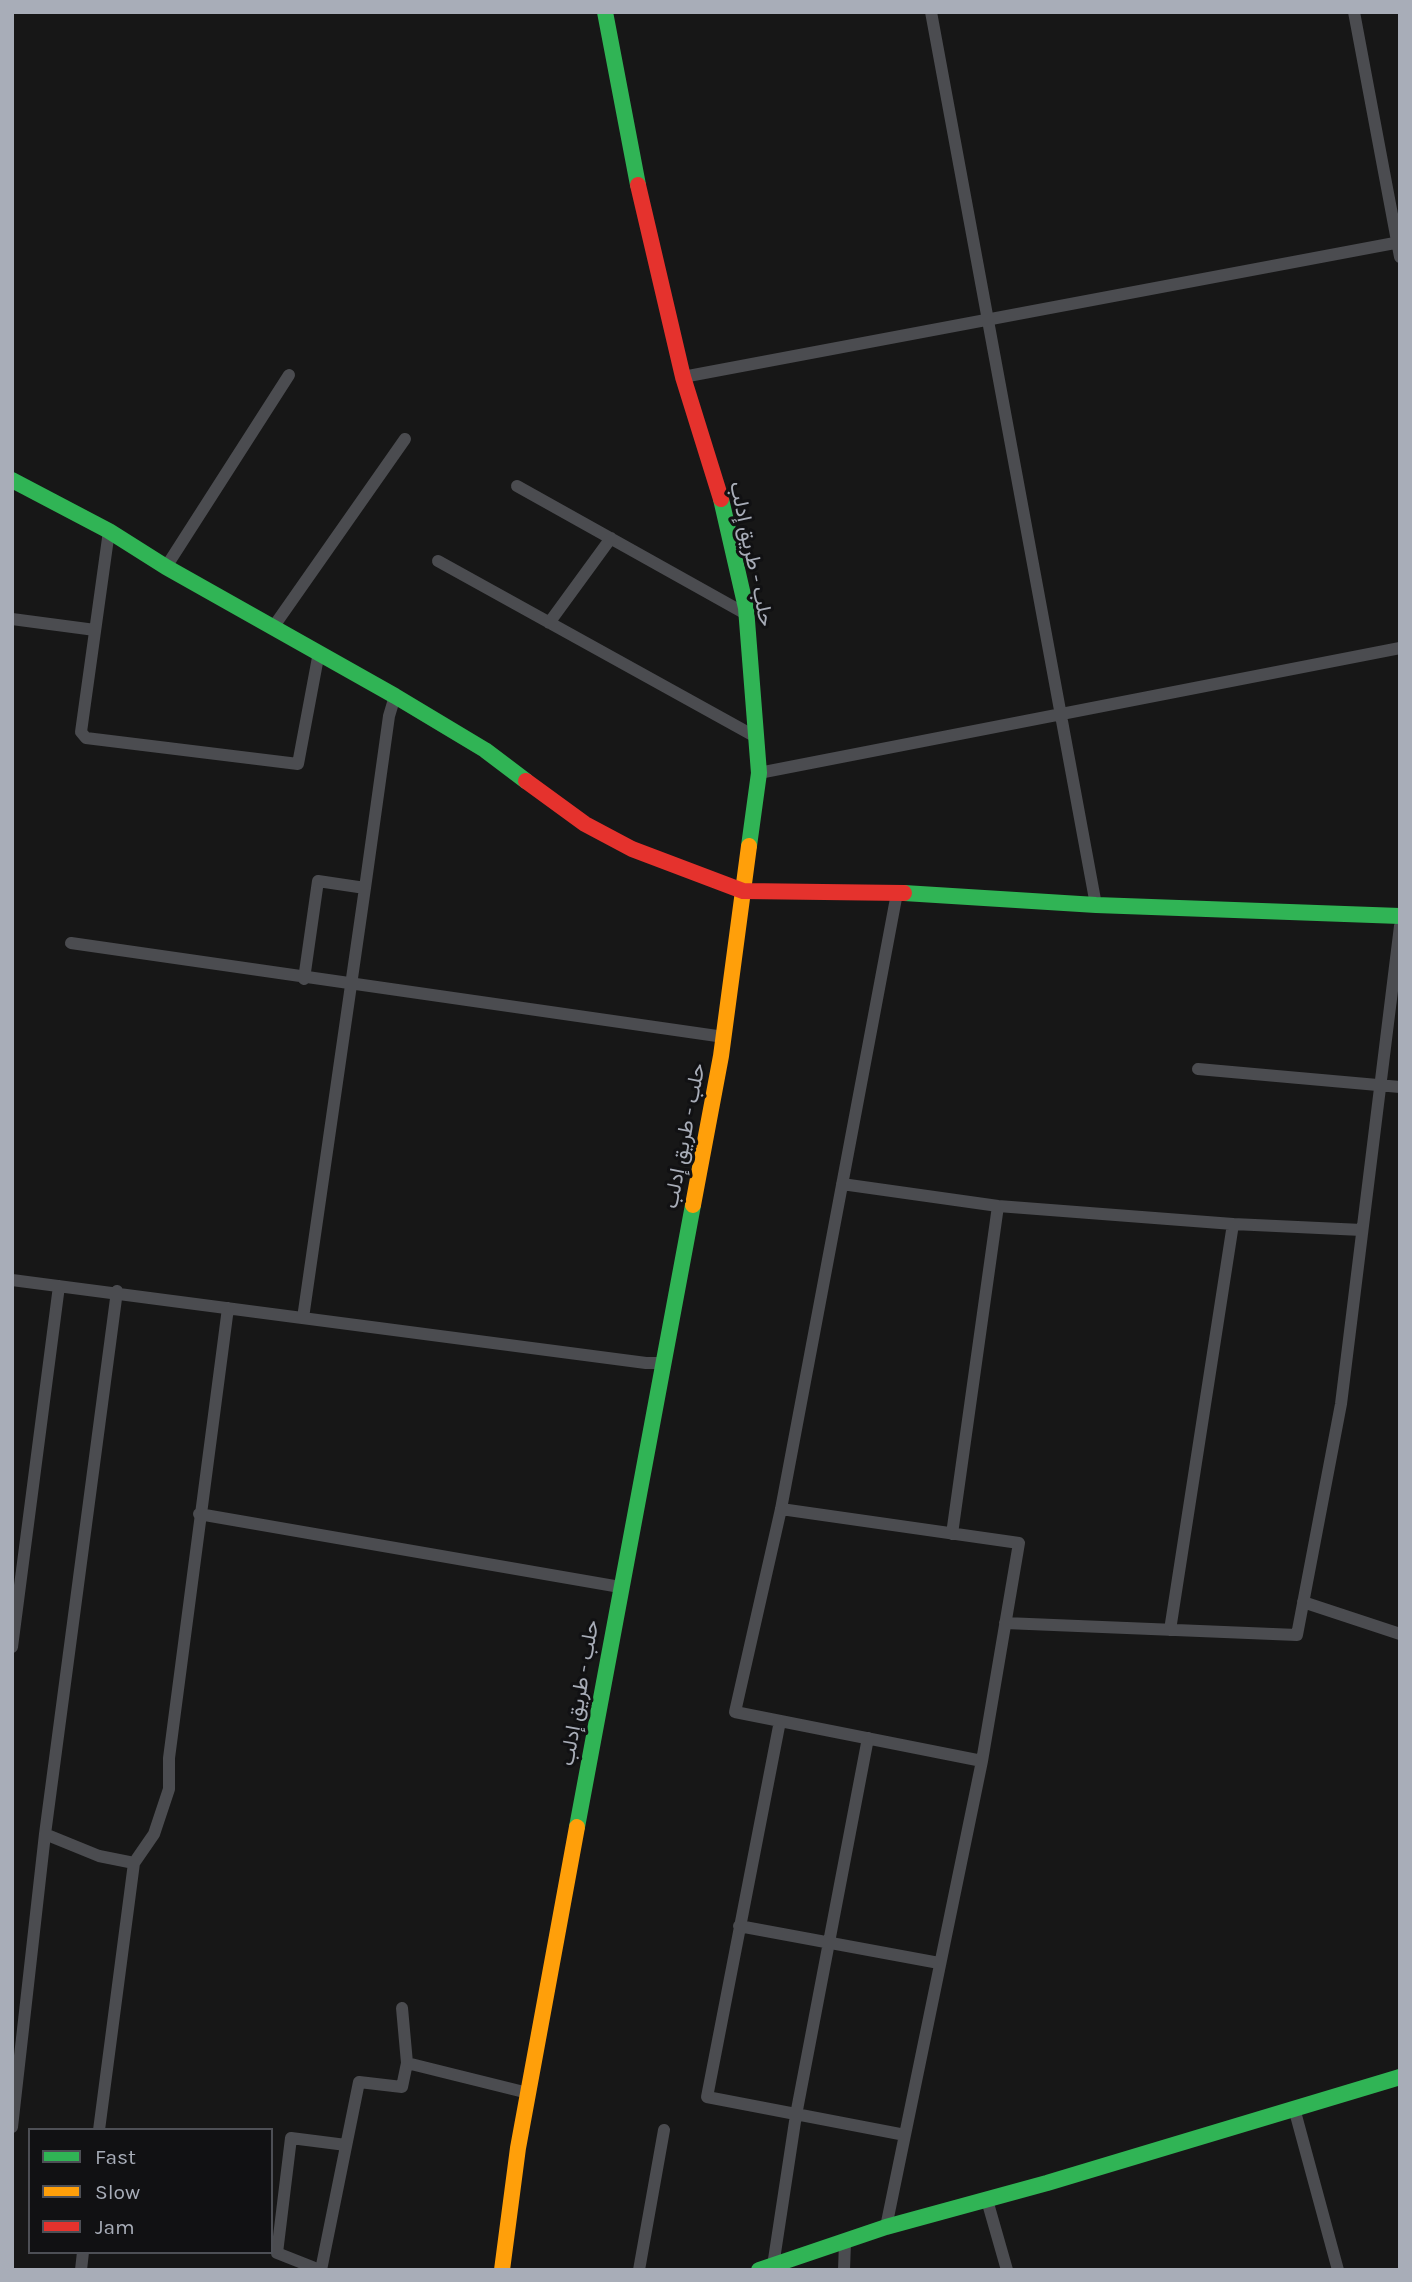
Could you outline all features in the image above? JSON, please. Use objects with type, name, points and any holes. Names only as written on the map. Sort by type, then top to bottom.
[{"type":"main road","name":"حلب - طريق إدلب","points":[[502,2270],[528,2093],[724,1037],[758,773],[746,614],[722,503],[683,377],[643,210],[605,12]]},
{"type":"main road","points":[[12,480],[109,531],[166,567],[274,626],[485,750],[585,824],[632,849],[743,891],[897,893],[1096,905],[1400,916]]},
{"type":"main road","points":[[766,2268],[886,2227],[987,2200],[1400,2077]]},
{"type":"street","points":[[931,12],[1096,905]]},
{"type":"street","points":[[1354,12],[1400,257]]},
{"type":"street","points":[[683,377],[1399,243]]},
{"type":"street","points":[[166,567],[289,375]]},
{"type":"street","points":[[274,626],[405,439]]},
{"type":"street","points":[[517,486],[746,614]]},
{"type":"street","points":[[109,531],[81,732],[86,738],[298,764],[318,652]]},
{"type":"street","points":[[548,623],[611,538]]},
{"type":"street","points":[[438,561],[756,737]]},
{"type":"street","points":[[12,619],[95,630]]},
{"type":"street","points":[[758,773],[1400,648]]},
{"type":"street","points":[[303,1318],[389,716],[395,696]]},
{"type":"street","points":[[304,979],[318,881],[365,888]]},
{"type":"street","points":[[897,893],[781,1509],[735,1712],[982,1761]]},
{"type":"street","points":[[1005,1623],[1297,1635],[1341,1404],[1400,926]]},
{"type":"street","points":[[71,943],[351,986],[724,1037]]},
{"type":"street","points":[[1198,1069],[1400,1087]]},
{"type":"street","points":[[842,1184],[998,1206],[1233,1224],[1362,1230]]},
{"type":"street","points":[[951,1534],[998,1206]]},
{"type":"street","points":[[1170,1630],[1233,1224]]},
{"type":"street","points":[[12,1280],[662,1363]]},
{"type":"street","points":[[12,1647],[59,1286]]},
{"type":"street","points":[[12,2127],[45,1834],[117,1292]]},
{"type":"street","points":[[99,2128],[134,1863],[154,1834],[169,1789],[169,1758],[228,1308]]},
{"type":"street","points":[[781,1509],[1020,1543],[982,1761],[886,2227]]},
{"type":"street","points":[[199,1514],[620,1587]]},
{"type":"street","points":[[1303,1602],[1400,1634]]},
{"type":"street","points":[[780,1721],[707,2097],[905,2135]]},
{"type":"street","points":[[766,2268],[868,1738]]},
{"type":"street","points":[[45,1834],[99,1856],[134,1863]]},
{"type":"street","points":[[739,1926],[939,1963]]},
{"type":"street","points":[[346,2145],[291,2138],[277,2253],[320,2270],[346,2145],[359,2082],[402,2087],[407,2063],[402,2008]]},
{"type":"street","points":[[407,2063],[528,2093]]},
{"type":"street","points":[[1294,2108],[1338,2270]]},
{"type":"street","points":[[639,2270],[664,2130]]},
{"type":"street","points":[[987,2200],[1007,2270]]},
{"type":"street","points":[[844,2270],[845,2243]]},
{"type":"traffic: fast","points":[[605,12],[638,185]]},
{"type":"traffic: fast","points":[[12,480],[109,531],[166,567],[395,696],[485,750],[526,781]]},
{"type":"traffic: fast","points":[[721,499],[746,608],[759,773],[749,846]]},
{"type":"traffic: fast","points":[[904,893],[1096,905],[1400,916]]},
{"type":"traffic: fast","points":[[577,1827],[693,1205]]},
{"type":"traffic: fast","points":[[759,2270],[886,2227],[1047,2183],[1400,2077]]},
{"type":"traffic: slow","points":[[693,1205],[721,1056],[749,846]]},
{"type":"traffic: slow","points":[[502,2270],[518,2148],[577,1827]]},
{"type":"traffic: jam","points":[[638,185],[683,377],[721,499]]},
{"type":"traffic: jam","points":[[526,781],[585,824],[632,849],[743,891],[904,893]]}]
